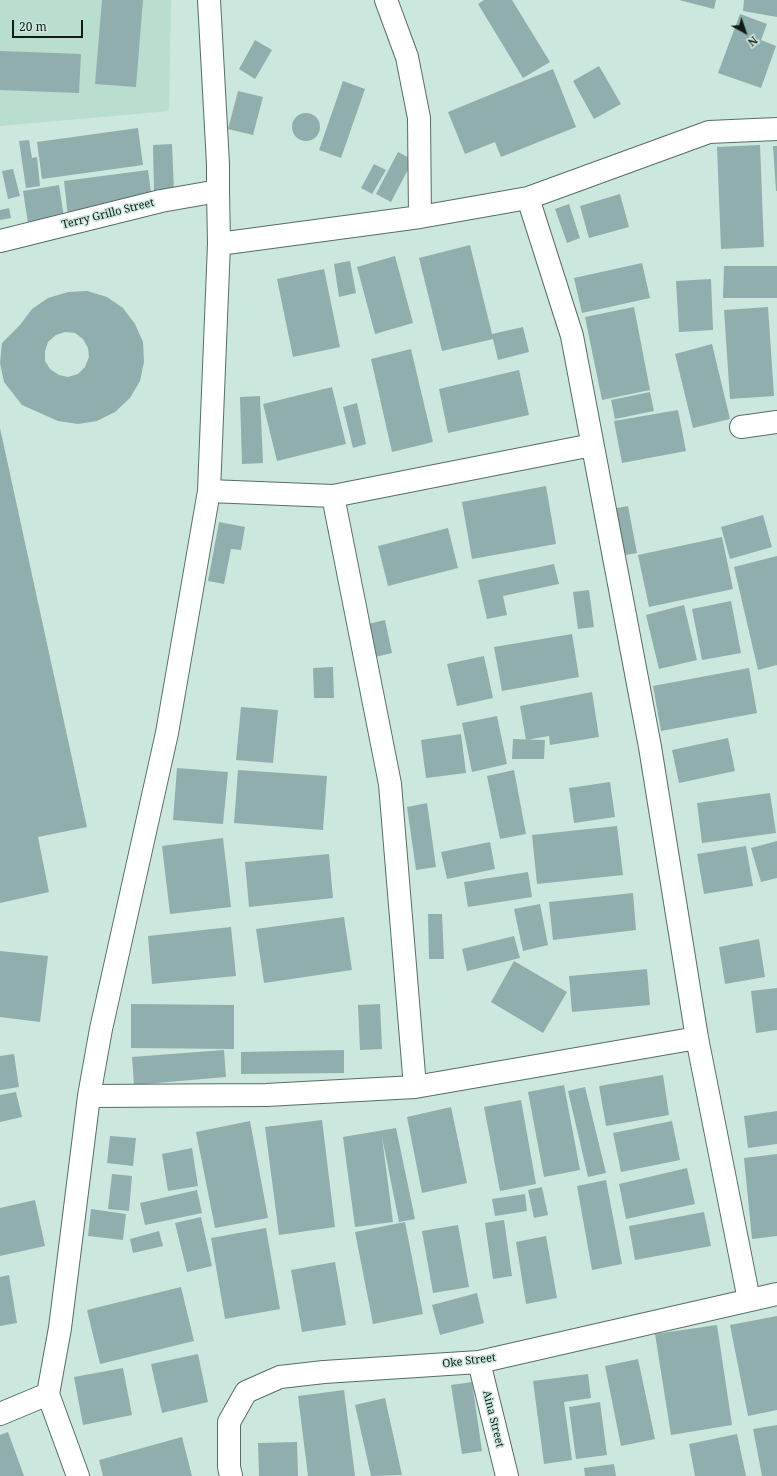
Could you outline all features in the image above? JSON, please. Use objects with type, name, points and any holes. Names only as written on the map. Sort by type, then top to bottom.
[{"type":"street","points":[[78,1476],[48,1394],[60,1328],[89,1096],[101,1029],[167,733],[209,491],[219,244],[218,164],[209,0]]},
{"type":"street","points":[[386,0],[407,57],[419,118],[420,217]]},
{"type":"street","points":[[219,244],[420,217],[528,198],[709,132],[777,128]]},
{"type":"street","name":"Terry Grillo Street","points":[[0,242],[161,201],[218,191]]},
{"type":"street","points":[[528,198],[572,336],[650,747],[697,1038],[749,1300]]},
{"type":"street","points":[[742,427],[777,422]]},
{"type":"street","points":[[209,491],[333,496],[592,445]]},
{"type":"street","points":[[333,496],[390,784],[415,1087]]},
{"type":"street","points":[[89,1096],[266,1095],[415,1087],[697,1038]]},
{"type":"street","name":"Oke Street","points":[[231,1476],[229,1467],[229,1422],[246,1392],[280,1377],[324,1372],[479,1362],[777,1294]]},
{"type":"street","name":"Aina Street","points":[[479,1362],[507,1476]]},
{"type":"street","points":[[0,1414],[48,1394]]},
{"type":"shaded area","points":[[0,0],[171,0],[169,111],[0,126]]},
{"type":"building","points":[[102,0],[143,0],[136,87],[95,84]]},
{"type":"building","points":[[484,0],[512,0],[550,62],[523,78],[478,4]]},
{"type":"building","points":[[679,0],[716,0],[714,9]]},
{"type":"building","points":[[744,0],[777,0],[777,17],[743,11]]},
{"type":"building","points":[[740,14],[767,24],[761,40],[776,46],[761,88],[718,73]]},
{"type":"building","points":[[255,40],[272,50],[255,79],[239,69]]},
{"type":"building","points":[[0,51],[81,54],[79,93],[0,90]]},
{"type":"building","points":[[599,66],[621,104],[594,119],[573,81]]},
{"type":"building","points":[[553,69],[576,127],[501,157],[495,142],[465,154],[448,112]]},
{"type":"building","points":[[343,81],[365,89],[341,158],[319,150]]},
{"type":"building","points":[[238,91],[263,97],[253,135],[228,129]]},
{"type":"building","points":[[306,113],[316,117],[320,127],[316,137],[306,141],[296,137],[292,127],[296,117]]},
{"type":"building","points":[[138,128],[143,165],[42,179],[37,142]]},
{"type":"building","points":[[29,140],[32,158],[37,157],[40,186],[26,188],[19,141]]},
{"type":"building","points":[[172,144],[174,191],[154,192],[153,145]]},
{"type":"building","points":[[760,145],[764,247],[721,249],[717,147]]},
{"type":"building","points":[[773,146],[777,146],[777,191],[776,191]]},
{"type":"building","points":[[398,152],[413,160],[391,202],[376,194]]},
{"type":"building","points":[[374,164],[386,170],[372,194],[361,188]]},
{"type":"building","points":[[13,169],[20,196],[8,199],[2,171]]},
{"type":"building","points":[[148,170],[152,199],[68,217],[64,181]]},
{"type":"building","points":[[59,185],[64,217],[28,223],[23,191]]},
{"type":"building","points":[[620,194],[629,227],[589,238],[580,206]]},
{"type":"building","points":[[569,204],[580,238],[567,243],[555,209]]},
{"type":"building","points":[[9,208],[11,218],[0,220],[0,210]]},
{"type":"building","points":[[470,245],[492,334],[523,327],[529,352],[498,360],[493,339],[442,351],[419,258]]},
{"type":"building","points":[[395,256],[413,323],[375,334],[357,267]]},
{"type":"building","points":[[350,261],[356,293],[339,297],[334,264]]},
{"type":"building","points":[[642,263],[650,298],[582,313],[574,278]]},
{"type":"building","points":[[724,266],[777,266],[777,298],[723,298]]},
{"type":"building","points":[[324,269],[340,347],[293,357],[277,279]]},
{"type":"building","points":[[711,279],[713,330],[679,332],[676,281]]},
{"type":"building","points":[[87,291],[107,297],[123,308],[135,324],[143,342],[144,362],[140,381],[130,398],[115,412],[97,421],[78,424],[58,421],[22,405],[4,382],[0,363],[2,343],[20,325],[32,309],[48,298],[68,292]],"holes":[[[65,332],[75,333],[83,339],[88,348],[89,357],[85,367],[78,374],[68,377],[59,375],[50,369],[45,361],[45,351],[48,342],[56,335]]]},
{"type":"building","points":[[634,307],[650,390],[602,400],[585,317]]},
{"type":"building","points":[[768,307],[774,396],[730,399],[724,310]]},
{"type":"building","points":[[712,344],[730,419],[693,428],[675,354]]},
{"type":"building","points":[[411,349],[433,442],[392,452],[371,359]]},
{"type":"building","points":[[519,370],[529,415],[448,433],[439,389]]},
{"type":"building","points":[[332,387],[346,444],[277,461],[263,404]]},
{"type":"building","points":[[650,392],[654,411],[615,419],[611,400]]},
{"type":"building","points":[[260,396],[263,463],[242,464],[240,397]]},
{"type":"building","points":[[357,403],[366,444],[353,448],[343,407]]},
{"type":"building","points":[[678,410],[686,451],[622,463],[614,421]]},
{"type":"building","points":[[0,428],[87,827],[38,837],[49,892],[0,903]]},
{"type":"building","points":[[546,486],[556,544],[472,559],[462,502]]},
{"type":"building","points":[[628,506],[637,553],[620,556],[611,509]]},
{"type":"building","points":[[763,515],[772,547],[730,559],[721,527]]},
{"type":"building","points":[[219,522],[245,527],[241,550],[231,549],[224,584],[208,581]]},
{"type":"building","points":[[448,528],[458,568],[388,586],[378,546]]},
{"type":"building","points":[[722,537],[733,589],[649,607],[638,555]]},
{"type":"building","points":[[777,556],[777,665],[758,670],[734,567]]},
{"type":"building","points":[[554,564],[559,584],[503,596],[507,615],[487,619],[478,580]]},
{"type":"building","points":[[589,590],[594,627],[578,629],[573,592]]},
{"type":"building","points":[[731,601],[741,653],[702,660],[692,609]]},
{"type":"building","points":[[684,605],[697,660],[659,669],[646,615]]},
{"type":"building","points":[[385,620],[392,653],[375,657],[368,624]]},
{"type":"building","points":[[572,634],[579,677],[502,691],[494,647]]},
{"type":"building","points":[[484,656],[493,698],[457,706],[447,664]]},
{"type":"building","points":[[333,667],[334,698],[314,698],[313,668]]},
{"type":"building","points":[[749,668],[757,713],[661,731],[653,686]]},
{"type":"building","points":[[592,692],[599,737],[550,745],[549,736],[526,740],[520,706]]},
{"type":"building","points":[[241,707],[278,710],[273,763],[236,760]]},
{"type":"building","points":[[497,716],[507,764],[472,772],[462,723]]},
{"type":"building","points":[[461,734],[466,773],[426,778],[421,740]]},
{"type":"building","points":[[728,738],[735,771],[679,783],[672,750]]},
{"type":"building","points":[[513,739],[545,740],[544,759],[512,759]]},
{"type":"building","points":[[177,768],[228,772],[223,824],[173,820]]},
{"type":"building","points":[[238,770],[327,776],[323,830],[234,823]]},
{"type":"building","points":[[514,770],[526,834],[500,839],[487,776]]},
{"type":"building","points":[[610,782],[615,817],[574,823],[569,788]]},
{"type":"building","points":[[770,793],[776,833],[702,843],[697,803]]},
{"type":"building","points":[[427,803],[436,867],[416,870],[407,807]]},
{"type":"building","points":[[617,826],[623,875],[537,884],[532,835]]},
{"type":"building","points":[[223,838],[231,907],[170,914],[162,846]]},
{"type":"building","points":[[777,841],[777,878],[761,882],[751,848]]},
{"type":"building","points":[[490,842],[495,869],[447,879],[441,852]]},
{"type":"building","points":[[746,846],[753,886],[704,894],[697,854]]},
{"type":"building","points":[[329,854],[333,898],[249,907],[245,862]]},
{"type":"building","points":[[528,872],[532,897],[468,907],[464,882]]},
{"type":"building","points":[[633,893],[636,930],[553,940],[549,902]]},
{"type":"building","points":[[540,904],[548,945],[523,951],[514,909]]},
{"type":"building","points":[[428,914],[442,914],[444,959],[429,959]]},
{"type":"building","points":[[344,917],[352,970],[264,983],[256,929]]},
{"type":"building","points":[[231,927],[236,976],[152,984],[148,936]]},
{"type":"building","points":[[514,936],[520,958],[467,971],[462,949]]},
{"type":"building","points":[[759,939],[765,977],[725,984],[719,947]]},
{"type":"building","points":[[0,951],[48,956],[40,1022],[0,1017]]},
{"type":"building","points":[[514,961],[567,992],[543,1033],[491,1002]]},
{"type":"building","points":[[647,969],[650,1005],[572,1012],[569,976]]},
{"type":"building","points":[[777,988],[777,1030],[756,1033],[751,991]]},
{"type":"building","points":[[131,1004],[234,1005],[234,1049],[131,1048]]},
{"type":"building","points":[[380,1004],[382,1049],[360,1050],[358,1005]]},
{"type":"building","points":[[224,1050],[226,1077],[134,1085],[132,1057]]},
{"type":"building","points":[[344,1050],[344,1073],[241,1074],[241,1052]]},
{"type":"building","points":[[14,1054],[19,1087],[0,1090],[0,1056]]},
{"type":"building","points":[[663,1075],[669,1115],[606,1126],[599,1086]]},
{"type":"building","points":[[564,1085],[580,1170],[544,1177],[528,1092]]},
{"type":"building","points":[[585,1087],[606,1173],[588,1177],[568,1091]]},
{"type":"building","points":[[16,1092],[22,1117],[0,1122],[0,1095]]},
{"type":"building","points":[[521,1100],[536,1184],[500,1191],[484,1107]]},
{"type":"building","points":[[451,1107],[467,1183],[422,1193],[407,1117]]},
{"type":"building","points":[[777,1111],[777,1144],[748,1148],[744,1116]]},
{"type":"building","points":[[322,1120],[335,1227],[279,1235],[265,1127]]},
{"type":"building","points":[[250,1121],[268,1218],[215,1228],[196,1132]]},
{"type":"building","points":[[672,1121],[680,1160],[621,1172],[613,1133]]},
{"type":"building","points":[[396,1128],[415,1219],[399,1222],[382,1137],[393,1222],[355,1227],[343,1137]]},
{"type":"building","points":[[110,1136],[136,1138],[133,1166],[107,1163]]},
{"type":"building","points":[[192,1148],[198,1186],[168,1191],[162,1154]]},
{"type":"building","points":[[777,1154],[777,1236],[752,1239],[744,1158]]},
{"type":"building","points":[[687,1168],[695,1204],[626,1219],[619,1184]]},
{"type":"building","points":[[112,1174],[132,1176],[129,1211],[108,1209]]},
{"type":"building","points":[[606,1180],[622,1264],[592,1270],[577,1186]]},
{"type":"building","points":[[542,1187],[548,1215],[534,1218],[528,1190]]},
{"type":"building","points":[[197,1190],[202,1213],[145,1225],[140,1203]]},
{"type":"building","points":[[525,1194],[527,1211],[495,1216],[492,1199]]},
{"type":"building","points":[[35,1200],[45,1246],[0,1256],[0,1208]]},
{"type":"building","points":[[91,1209],[126,1214],[123,1240],[88,1236]]},
{"type":"building","points":[[704,1212],[711,1246],[635,1260],[629,1226]]},
{"type":"building","points":[[201,1217],[212,1266],[187,1272],[175,1223]]},
{"type":"building","points":[[504,1220],[512,1276],[493,1279],[485,1223]]},
{"type":"building","points":[[405,1222],[423,1314],[373,1324],[355,1232]]},
{"type":"building","points":[[458,1225],[469,1287],[433,1293],[422,1231]]},
{"type":"building","points":[[266,1228],[280,1309],[225,1319],[211,1238]]},
{"type":"building","points":[[159,1231],[163,1246],[133,1253],[130,1239]]},
{"type":"building","points":[[546,1236],[557,1298],[526,1304],[516,1242]]},
{"type":"building","points":[[335,1262],[346,1325],[302,1332],[291,1270]]},
{"type":"building","points":[[9,1275],[17,1323],[0,1326],[0,1277]]},
{"type":"building","points":[[181,1287],[194,1341],[100,1364],[87,1310]]},
{"type":"building","points":[[477,1293],[484,1323],[440,1335],[432,1305]]},
{"type":"building","points":[[777,1316],[777,1410],[748,1416],[730,1325]]},
{"type":"building","points":[[717,1325],[732,1425],[671,1435],[655,1334]]},
{"type":"building","points":[[198,1354],[208,1402],[162,1413],[151,1364]]},
{"type":"building","points":[[638,1359],[655,1439],[621,1446],[605,1366]]},
{"type":"building","points":[[123,1368],[132,1415],[83,1425],[74,1377]]},
{"type":"building","points":[[588,1374],[591,1398],[564,1402],[572,1460],[544,1464],[533,1381]]},
{"type":"building","points":[[472,1382],[482,1451],[462,1454],[451,1385]]},
{"type":"building","points":[[344,1390],[355,1476],[308,1476],[298,1396]]},
{"type":"building","points":[[385,1398],[402,1475],[371,1476],[355,1405]]},
{"type":"building","points":[[600,1402],[607,1455],[576,1459],[569,1407]]},
{"type":"building","points":[[777,1425],[777,1476],[762,1476],[753,1429]]},
{"type":"building","points":[[8,1432],[24,1476],[0,1476],[0,1435]]},
{"type":"building","points":[[737,1434],[746,1476],[695,1476],[689,1444]]},
{"type":"building","points":[[182,1437],[192,1476],[103,1476],[99,1460]]},
{"type":"building","points":[[297,1442],[298,1476],[259,1476],[258,1443]]},
{"type":"building","points":[[614,1464],[616,1476],[585,1476],[584,1468]]}]
